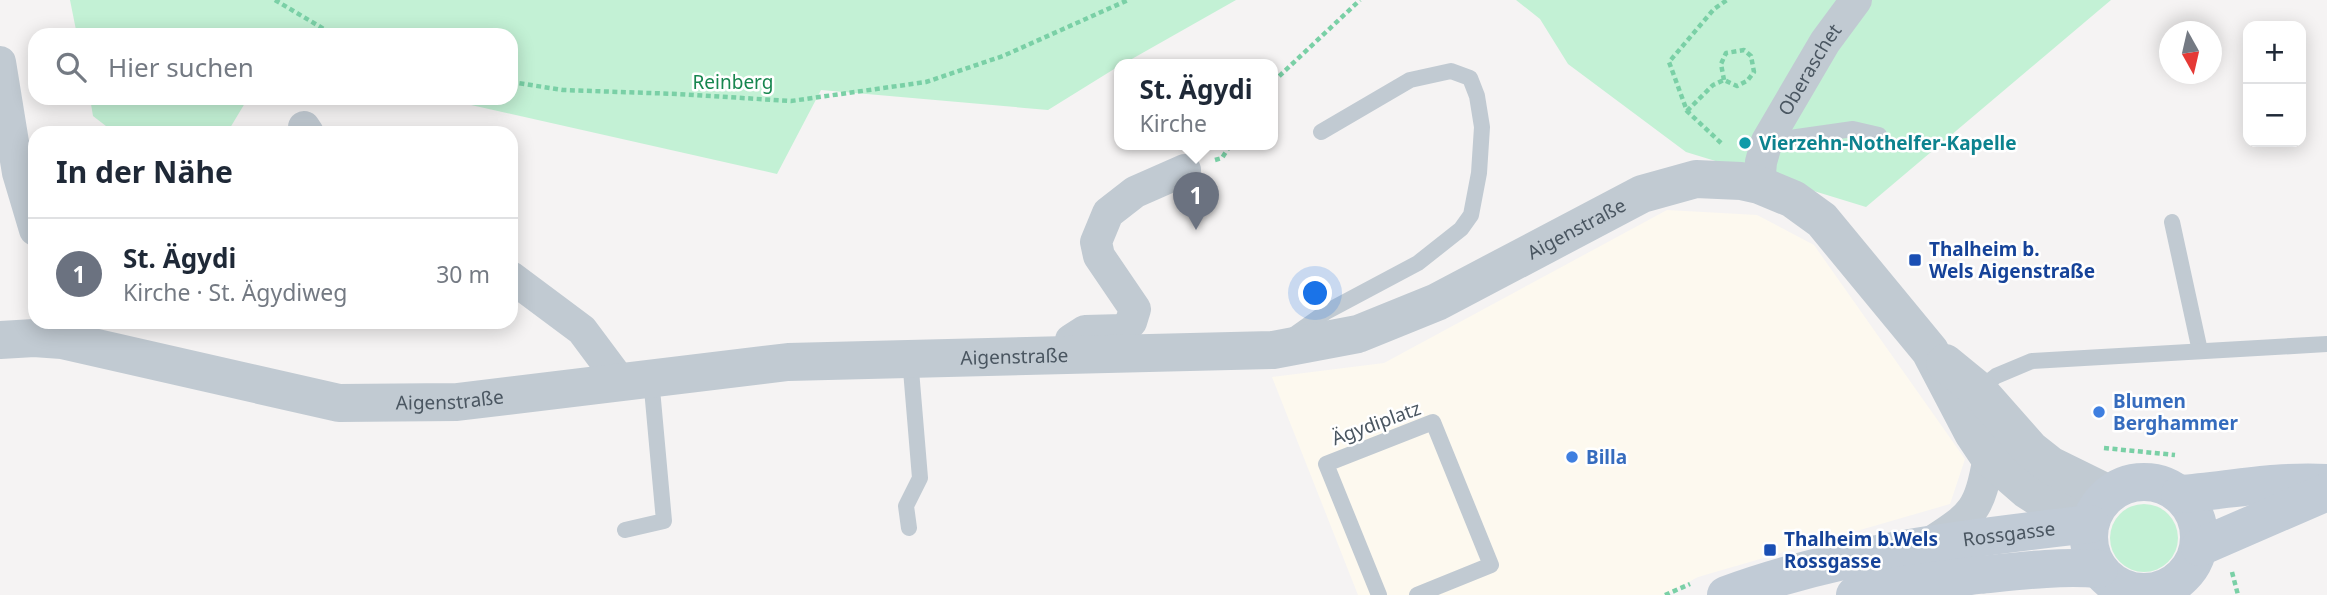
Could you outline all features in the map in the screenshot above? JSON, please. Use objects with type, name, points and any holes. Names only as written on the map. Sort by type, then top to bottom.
[{"type":"main road","points":[[2180,494],[2297,481],[2327,483]]},
{"type":"main road","points":[[2193,572],[2197,518],[2180,494],[2163,484],[2144,482],[2126,485],[2100,509],[2088,540],[2099,569],[2119,587],[2134,593],[2148,593],[2163,590],[2327,492]]},
{"type":"main road","name":"Rossgasse","points":[[1726,595],[1800,572],[2100,509]]},
{"type":"main road","name":"Rossgasse","points":[[1855,595],[1947,579],[2028,570],[2073,567],[2099,569]]},
{"type":"street","name":"Oberaschet","points":[[1759,185],[1761,162],[1767,141],[1825,42],[1856,0]]},
{"type":"street","points":[[0,62],[18,173],[28,207]]},
{"type":"street","points":[[1070,355],[1071,340],[1085,331],[1123,330],[1131,322],[1135,309],[1099,256],[1096,242],[1108,213],[1135,192],[1185,170]]},
{"type":"street","name":"Aigenstraße","points":[[0,340],[34,338],[62,331],[338,402],[457,401],[788,362],[1273,350],[1358,334],[1437,302],[1642,194],[1696,179],[1741,181],[1759,185],[1793,199],[1822,220],[1930,351],[1978,390],[2031,450],[2100,509]]},
{"type":"street","points":[[518,283],[582,330],[636,379]]},
{"type":"street","name":"Aigenstraße","points":[[1930,351],[1973,433],[1989,457],[2027,490],[2057,509],[2100,509]]},
{"type":"street","points":[[1923,547],[1961,523],[1973,511],[1980,499],[1989,457]]},
{"type":"lane","points":[[1273,350],[1326,312],[1418,263],[1461,229],[1471,215],[1479,173],[1482,127],[1477,96],[1470,78],[1451,71],[1410,80],[1321,132]]},
{"type":"lane","points":[[1767,141],[1853,129],[1879,135]]},
{"type":"lane","points":[[2172,222],[2200,351]]},
{"type":"lane","points":[[1978,390],[1996,376],[2032,361],[2327,344]]},
{"type":"lane","points":[[909,528],[906,506],[920,478],[910,358]]},
{"type":"lane","points":[[625,530],[664,521],[636,379]]},
{"type":"lane","name":"Ägydiplatz","points":[[1379,595],[1326,464],[1433,422],[1491,565],[1417,595]]},
{"type":"path","points":[[275,0],[322,28]]},
{"type":"path","points":[[518,83],[563,90],[678,93],[790,101],[926,82],[1003,56],[1128,0]]},
{"type":"path","points":[[1278,77],[1360,0]]},
{"type":"path","points":[[1725,147],[1687,111],[1668,62],[1714,9],[1727,0]]},
{"type":"path","points":[[1687,111],[1713,85],[1724,80],[1737,86],[1752,77],[1754,66],[1751,56],[1744,50],[1726,53],[1721,64],[1724,80]]},
{"type":"shaded area","points":[[1667,210],[1757,215],[1814,245],[1965,459],[1950,504],[1698,577],[1665,595],[1358,595],[1272,377],[1384,363]]},
{"type":"green space","name":"Reinberg","points":[[70,0],[1236,0],[1132,59],[1114,59],[1114,69],[1048,110],[821,90],[777,174],[471,105],[518,105],[518,28],[76,28]]},
{"type":"green space","points":[[1516,0],[2111,0],[1866,207],[1686,152],[1568,64],[1540,19]]},
{"type":"green space","points":[[91,105],[244,105],[231,126],[106,126],[93,116]]},
{"type":"green space","points":[[2137,504],[2151,504],[2163,509],[2173,519],[2178,538],[2173,557],[2163,567],[2151,572],[2137,572],[2125,567],[2115,557],[2110,545],[2110,531],[2115,519],[2125,509]]},
{"type":"place","name":"Vierzehn-Nothelfer-Kapelle","points":[[1745,143]]},
{"type":"place","name":"St. Ägydi","points":[[1196,230]]},
{"type":"place","name":"Thalheim b. Wels Aigenstraße","points":[[1915,260]]},
{"type":"place","name":"Blumen Berghammer","points":[[2099,412]]},
{"type":"place","name":"Billa","points":[[1572,457]]},
{"type":"place","name":"Thalheim b.Wels Rossgasse","points":[[1770,550]]}]
